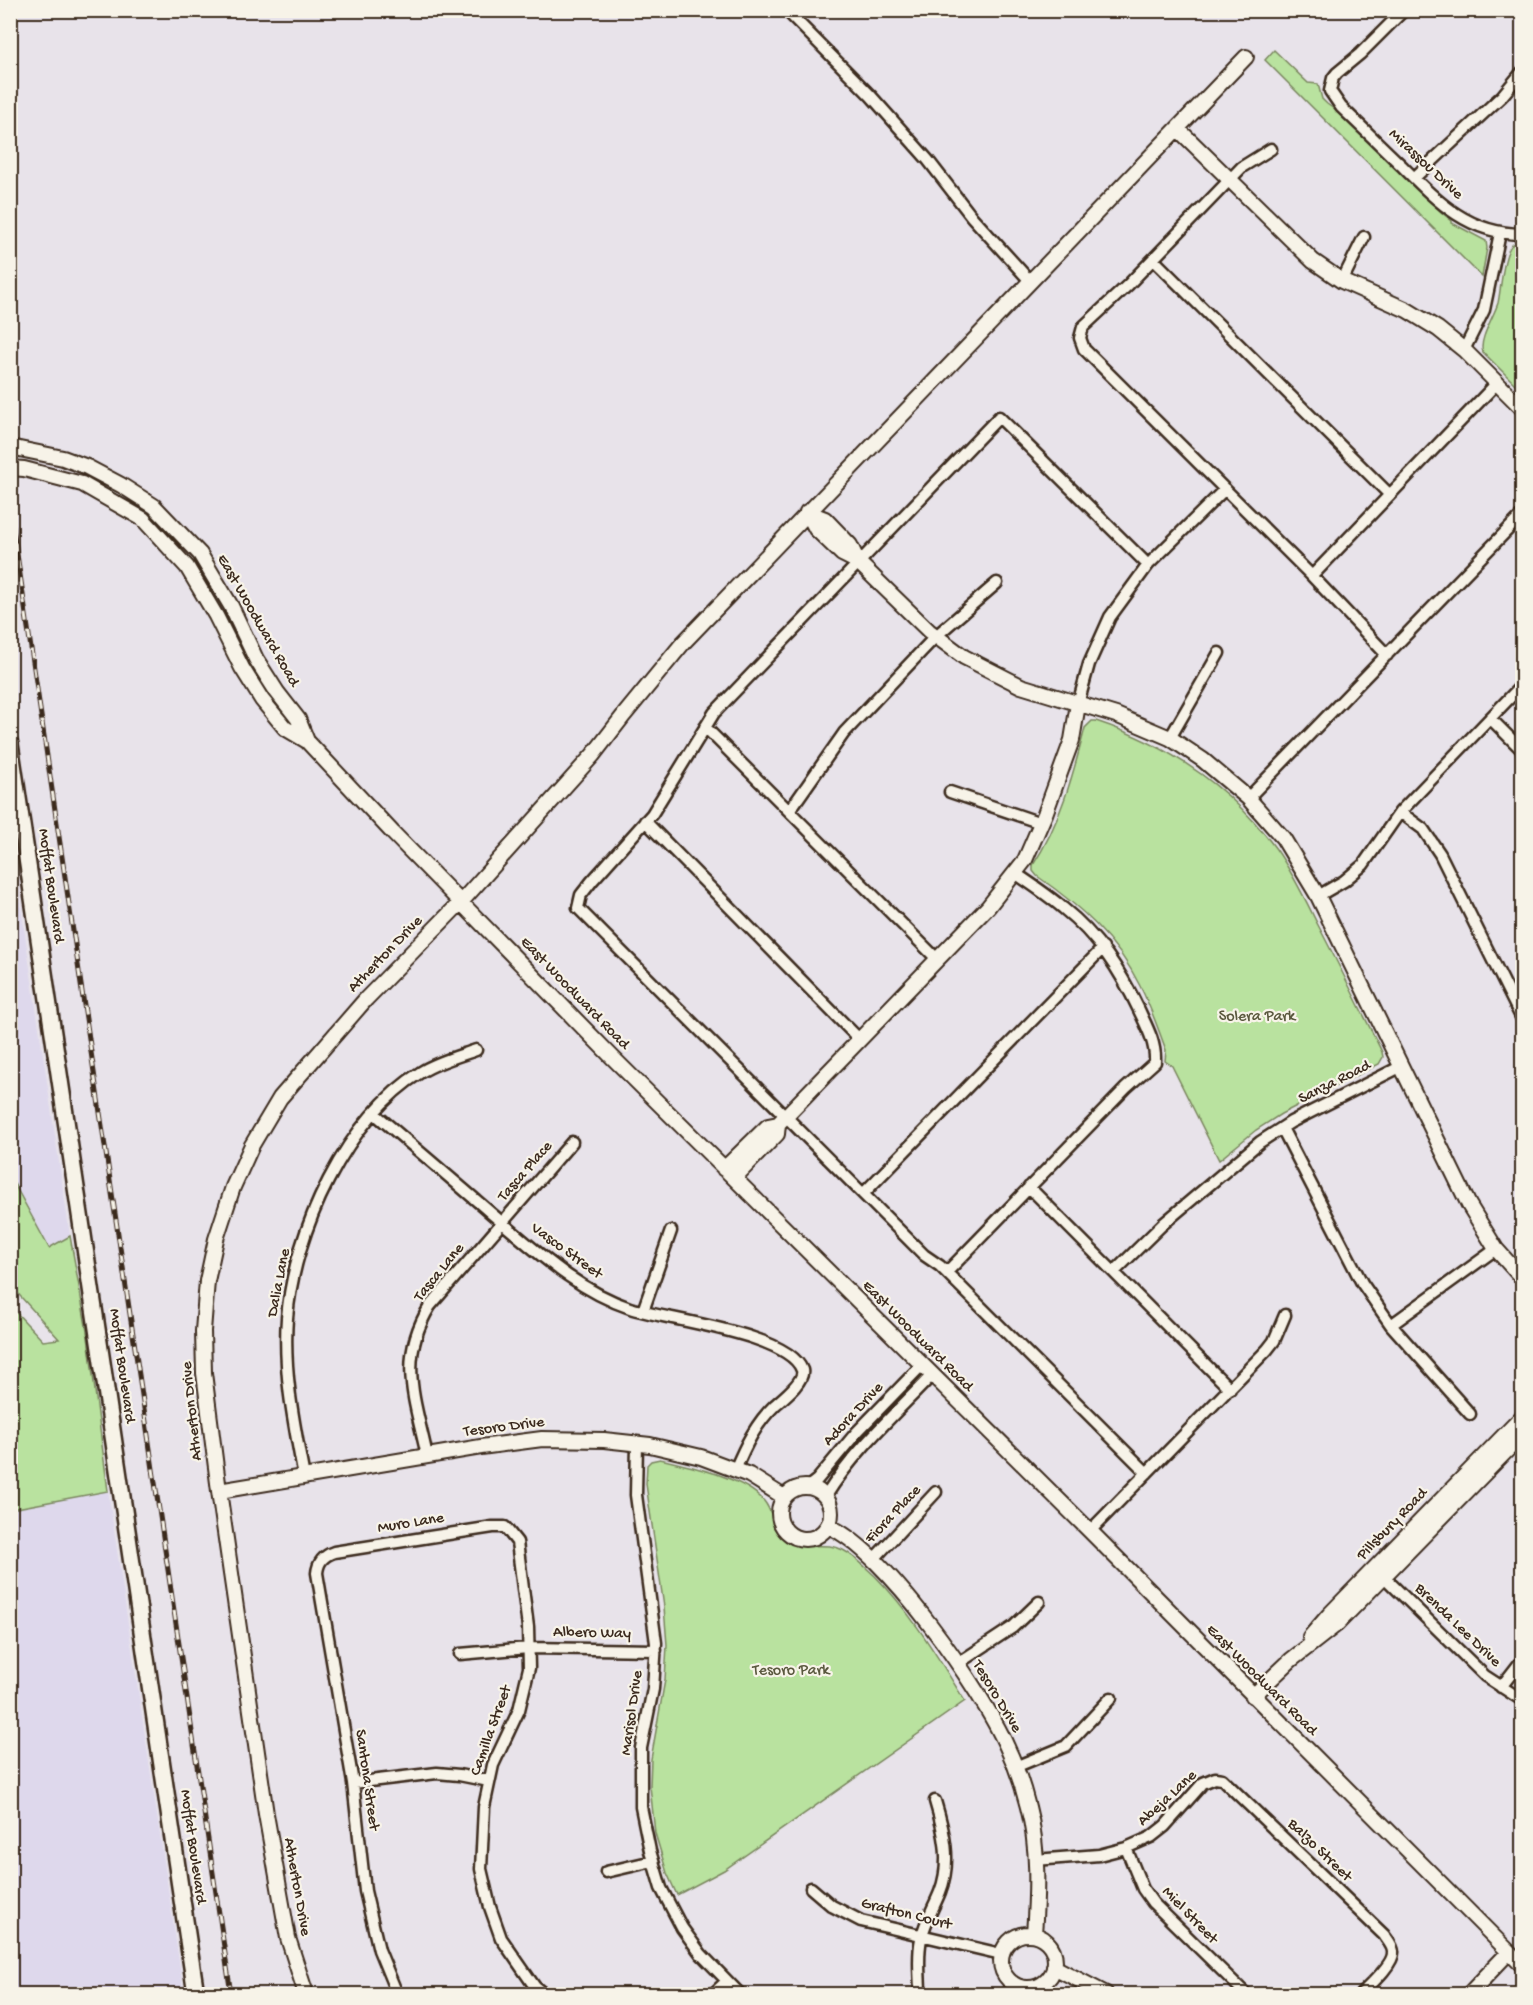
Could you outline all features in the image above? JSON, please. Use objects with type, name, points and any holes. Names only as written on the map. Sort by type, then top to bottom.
[{"type":"main road","name":"Moffat Boulevard","points":[[10,744],[196,1995]]},
{"type":"street","points":[[786,10],[871,96],[928,160],[972,217],[1031,282]]},
{"type":"street","name":"Mirassou Drive","points":[[1404,10],[1360,54],[1337,73],[1333,78],[1330,91],[1341,107],[1434,197],[1457,216],[1500,233],[1522,234]]},
{"type":"street","name":"Atherton Drive","points":[[306,1995],[288,1938],[266,1814],[204,1373],[203,1331],[207,1281],[216,1239],[233,1187],[252,1145],[280,1098],[366,999],[461,902],[593,755],[683,643],[1246,57]]},
{"type":"street","points":[[1414,178],[1502,96],[1522,72]]},
{"type":"street","points":[[1178,129],[1306,255],[1342,281],[1407,310],[1438,329],[1464,350],[1522,408]]},
{"type":"street","points":[[1271,148],[1242,167],[1083,327],[1080,338],[1084,349],[1312,576],[1387,655]]},
{"type":"street","points":[[1464,350],[1484,310],[1500,233]]},
{"type":"street","points":[[1342,281],[1364,237]]},
{"type":"street","points":[[1153,259],[1389,494]]},
{"type":"street","points":[[1312,576],[1497,383]]},
{"type":"street","points":[[1147,1473],[946,1272],[924,1255],[863,1194],[781,1120],[578,908],[581,895],[592,880],[651,814],[714,713],[999,417],[1148,565]]},
{"type":"street","name":"East Woodward Road","points":[[10,447],[63,458],[87,467],[154,506],[200,554],[231,606],[256,659],[277,693],[298,720],[307,741]]},
{"type":"street","name":"East Woodward Road","points":[[10,468],[24,469],[82,484],[143,519],[187,567],[216,616],[242,668],[262,700],[285,728],[307,741],[461,902],[729,1173],[1090,1531],[1522,1965]]},
{"type":"street","points":[[729,1173],[777,1134],[781,1120],[988,907],[1025,860],[1072,740],[1078,704],[1089,664],[1110,617],[1148,565],[1225,489]]},
{"type":"street","points":[[807,513],[825,519],[850,545],[858,562],[936,636],[964,657],[1021,686],[1116,715],[1170,738],[1203,760],[1248,798],[1283,838],[1318,896],[1469,1205],[1496,1248],[1522,1278]]},
{"type":"street","points":[[1248,798],[1522,515]]},
{"type":"street","points":[[790,810],[844,734],[936,636],[997,583]]},
{"type":"street","points":[[1170,738],[1219,653]]},
{"type":"street","points":[[1318,896],[1344,881],[1363,865],[1400,812],[1522,685]]},
{"type":"street","points":[[1490,718],[1522,750]]},
{"type":"street","points":[[705,727],[937,960]]},
{"type":"street","points":[[950,792],[1041,823]]},
{"type":"street","points":[[1400,812],[1423,829],[1440,854],[1522,1019]]},
{"type":"street","points":[[645,821],[859,1039]]},
{"type":"street","points":[[946,1272],[1126,1088],[1155,1062],[1156,1050],[1146,1024],[1122,976],[1103,948],[1063,907],[1015,873]]},
{"type":"street","points":[[863,1194],[1103,948]]},
{"type":"street","points":[[1512,997],[1522,991]]},
{"type":"street","name":"Dalia Lane","points":[[304,1477],[292,1412],[287,1368],[287,1318],[292,1283],[308,1225],[324,1189],[345,1153],[374,1113],[392,1093],[423,1070],[476,1050]]},
{"type":"street","name":"Sanza Road","points":[[1114,1272],[1163,1224],[1260,1142],[1282,1128],[1402,1066]]},
{"type":"street","name":"Vasco Street","points":[[374,1113],[546,1260],[582,1287],[630,1308],[710,1326],[777,1347],[791,1356],[802,1370],[802,1376],[794,1388],[770,1410],[747,1441],[735,1470]]},
{"type":"street","points":[[1282,1128],[1362,1283],[1391,1325],[1470,1414]]},
{"type":"street","name":"Tasca Place","points":[[502,1222],[572,1142]]},
{"type":"street","points":[[1029,1187],[1230,1389]]},
{"type":"street","name":"Tasca Lane","points":[[427,1456],[412,1384],[410,1363],[420,1322],[430,1306],[502,1222]]},
{"type":"street","points":[[643,1311],[671,1231]]},
{"type":"street","points":[[1391,1325],[1496,1248]]},
{"type":"street","points":[[1090,1531],[1267,1350],[1274,1341],[1285,1315]]},
{"type":"street","name":"Adora Drive","points":[[808,1487],[817,1480],[856,1432],[922,1365]]},
{"type":"street","name":"Adora Drive","points":[[826,1496],[834,1482],[868,1442],[932,1375]]},
{"type":"street","name":"Pillsbury Road","points":[[1253,1696],[1291,1659],[1337,1624],[1379,1572],[1522,1417]]},
{"type":"street","name":"Pillsbury Road","points":[[1379,1572],[1522,1435]]},
{"type":"street","name":"Tesoro Drive","points":[[219,1491],[542,1439],[637,1443],[701,1457],[749,1475],[784,1497]]},
{"type":"street","name":"Marisol Drive","points":[[637,1443],[636,1495],[646,1556],[656,1650],[653,1689],[641,1748],[642,1807],[661,1888],[682,1928],[701,1954],[740,1995]]},
{"type":"street","points":[[808,1487],[826,1496],[832,1511],[828,1526],[823,1533],[807,1540],[791,1535],[780,1522],[779,1514],[784,1497],[795,1489],[808,1487]]},
{"type":"street","name":"Fiora Place","points":[[873,1560],[936,1492]]},
{"type":"street","name":"Tesoro Drive","points":[[828,1526],[840,1531],[900,1587],[957,1664],[1006,1745],[1016,1767],[1029,1809],[1037,1876],[1034,1934]]},
{"type":"street","name":"Muro Lane","points":[[318,1566],[326,1556],[347,1550],[493,1527],[505,1527],[513,1534]]},
{"type":"street","name":"Camilla Street","points":[[513,1534],[517,1542],[528,1627],[529,1668],[519,1710],[493,1765],[489,1781],[484,1807],[481,1869],[490,1907],[501,1938],[535,1987],[544,1995]]},
{"type":"street","name":"Santona Street","points":[[318,1566],[317,1573],[353,1783],[365,1891],[379,1950],[397,1995]]},
{"type":"street","name":"Brenda Lee Drive","points":[[1379,1572],[1485,1676],[1522,1701]]},
{"type":"street","points":[[957,1664],[1013,1627],[1039,1602]]},
{"type":"street","name":"Albero Way","points":[[459,1654],[528,1648],[656,1650]]},
{"type":"street","points":[[1501,1687],[1522,1660]]},
{"type":"street","points":[[1016,1767],[1066,1746],[1111,1698]]},
{"type":"street","points":[[353,1783],[419,1773],[459,1775],[489,1781]]},
{"type":"street","name":"Abeja Lane","points":[[1035,1860],[1099,1855],[1126,1848],[1151,1837],[1165,1826],[1203,1783],[1215,1778]]},
{"type":"street","name":"Balzo Street","points":[[1215,1778],[1222,1779],[1230,1785],[1375,1926],[1390,1944],[1394,1953],[1390,1963],[1361,1995]]},
{"type":"street","points":[[920,1995],[919,1951],[922,1936],[942,1889],[946,1865],[944,1830],[935,1801]]},
{"type":"street","name":"Miel Street","points":[[1126,1848],[1143,1889],[1153,1903],[1246,1995]]},
{"type":"street","points":[[606,1872],[653,1861]]},
{"type":"street","name":"Grafton Court","points":[[811,1888],[832,1906],[855,1919],[1002,1954]]},
{"type":"street","points":[[1024,1934],[1034,1934],[1043,1938],[1051,1947],[1055,1958],[1054,1967],[1050,1977],[1042,1984],[1020,1991],[1005,1975],[1001,1966],[1002,1954],[1006,1944],[1014,1938],[1024,1934]]},
{"type":"street","points":[[1469,1995],[1509,1952]]},
{"type":"street","points":[[1054,1967],[1106,1995]]},
{"type":"street","points":[[713,1995],[727,1981]]},
{"type":"shaded area","points":[[10,834],[70,1236],[49,1248],[11,1178]]},
{"type":"shaded area","points":[[108,1491],[184,1994],[11,1994],[11,1509]]},
{"type":"green space","points":[[1274,50],[1308,83],[1318,84],[1322,99],[1348,119],[1452,223],[1486,241],[1482,277],[1265,60]]},
{"type":"green space","points":[[1513,244],[1522,244],[1522,391],[1483,352],[1482,347],[1484,335],[1498,303],[1507,254]]},
{"type":"green space","name":"Solera Park","points":[[1092,721],[1123,731],[1173,756],[1218,788],[1258,827],[1276,849],[1293,877],[1382,1052],[1383,1057],[1379,1064],[1281,1114],[1256,1130],[1219,1160],[1172,1066],[1165,1061],[1166,1050],[1144,994],[1131,969],[1096,924],[1033,871],[1033,865],[1051,833],[1065,799],[1085,728]]},
{"type":"green space","points":[[11,1178],[49,1248],[70,1236],[88,1337],[108,1491],[11,1509],[11,1307],[43,1341],[59,1339],[11,1286]]},
{"type":"green space","name":"Tesoro Park","points":[[660,1459],[715,1474],[743,1485],[764,1501],[776,1527],[787,1540],[800,1545],[836,1547],[856,1558],[901,1605],[924,1636],[965,1701],[724,1870],[677,1895],[667,1873],[655,1833],[650,1786],[651,1759],[665,1680],[667,1645],[664,1607],[646,1484],[647,1465],[651,1461]]},
{"type":"railway","points":[[10,507],[231,1994]]}]
